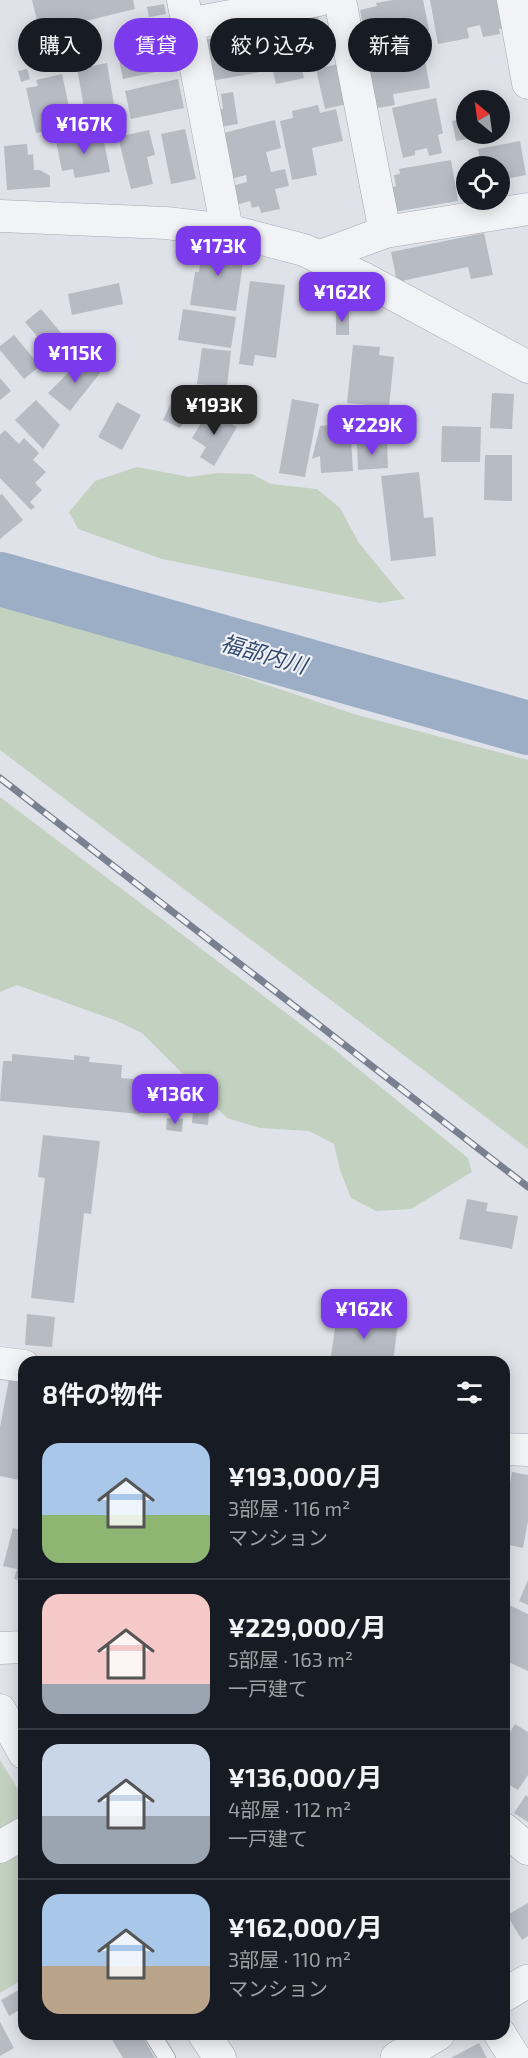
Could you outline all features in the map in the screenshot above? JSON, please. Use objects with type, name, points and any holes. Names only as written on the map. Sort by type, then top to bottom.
[{"type":"street","points":[[227,230],[185,12],[319,0]]},
{"type":"street","points":[[340,0],[385,232]]},
{"type":"street","points":[[513,0],[528,83]]},
{"type":"street","points":[[318,257],[385,232],[528,209]]},
{"type":"street","points":[[0,216],[166,223],[227,230],[304,250],[365,279],[528,367]]},
{"type":"street","points":[[0,1363],[18,1365]]},
{"type":"street","points":[[510,1449],[528,1450]]},
{"type":"street","points":[[0,1648],[18,1647]]},
{"type":"street","points":[[0,1710],[18,1742]]},
{"type":"street","points":[[510,1834],[528,1849]]},
{"type":"street","points":[[0,1847],[18,1836]]},
{"type":"street","points":[[510,1992],[528,1981]]},
{"type":"street","points":[[208,2040],[220,2058]]},
{"type":"street","points":[[397,2058],[428,2040]]},
{"type":"street","points":[[504,2040],[515,2058]]},
{"type":"lane","points":[[156,2040],[167,2058]]},
{"type":"green space","points":[[137,467],[189,477],[218,473],[252,474],[271,484],[317,489],[340,508],[359,543],[405,599],[380,603],[162,559],[78,529],[69,512],[95,481]]},
{"type":"green space","points":[[0,596],[357,715],[528,760],[528,1149],[0,750]]},
{"type":"green space","points":[[0,797],[335,1050],[468,1158],[472,1172],[411,1209],[376,1211],[351,1198],[340,1170],[334,1144],[309,1131],[260,1128],[227,1118],[142,1033],[117,1021],[17,985],[0,992]]},
{"type":"green space","points":[[0,1760],[18,1789],[18,1820],[0,1830]]},
{"type":"green space","points":[[18,1850],[18,1982],[0,1993],[0,1860]]},
{"type":"building","points":[[32,0],[133,0],[135,9],[98,18],[36,18]]},
{"type":"building","points":[[393,0],[423,0],[427,18],[362,18],[360,10],[377,6],[376,3]]},
{"type":"building","points":[[430,0],[499,0],[504,28],[499,29],[500,34],[483,37],[480,25],[467,28],[469,38],[438,44]]},
{"type":"building","points":[[164,4],[166,14],[149,17],[147,7]]},
{"type":"building","points":[[316,8],[319,18],[274,18]]},
{"type":"building","points":[[210,39],[210,72],[261,72],[211,81],[203,40]]},
{"type":"building","points":[[107,63],[116,117],[87,123],[78,72],[102,72],[102,64]]},
{"type":"building","points":[[336,64],[338,64],[347,104],[325,109],[317,72],[336,72]]},
{"type":"building","points":[[18,72],[28,72],[30,79],[21,82]]},
{"type":"building","points":[[122,72],[155,72],[123,79]]},
{"type":"building","points":[[273,72],[303,72],[304,78],[276,84]]},
{"type":"building","points":[[365,72],[427,72],[430,88],[393,94],[395,105],[372,109]]},
{"type":"building","points":[[62,74],[73,125],[36,133],[26,88],[38,86],[36,80]]},
{"type":"building","points":[[178,79],[184,108],[131,119],[125,91]]},
{"type":"building","points":[[233,92],[238,124],[220,127],[217,110],[223,109],[221,94]]},
{"type":"building","points":[[436,98],[443,133],[438,135],[442,153],[429,156],[427,148],[415,151],[415,155],[403,158],[392,108]]},
{"type":"building","points":[[318,105],[320,113],[336,109],[343,141],[312,148],[317,175],[292,180],[280,121],[293,118],[292,111]]},
{"type":"building","points":[[275,120],[281,148],[266,152],[271,172],[285,169],[289,186],[275,189],[280,209],[261,213],[259,206],[252,208],[250,201],[232,206],[228,187],[247,182],[246,175],[227,180],[216,135]]},
{"type":"building","points":[[456,120],[456,141],[452,121]]},
{"type":"building","points":[[185,129],[196,179],[171,184],[161,134]]},
{"type":"building","points":[[149,130],[155,155],[147,157],[153,184],[131,189],[118,137]]},
{"type":"building","points":[[102,132],[110,172],[75,178],[73,169],[62,171],[56,141]]},
{"type":"building","points":[[520,141],[526,175],[510,178],[510,156],[479,156],[478,149]]},
{"type":"building","points":[[27,144],[28,155],[33,154],[34,170],[40,170],[50,176],[50,187],[7,190],[4,146]]},
{"type":"building","points":[[451,160],[456,201],[394,212],[390,188],[396,186],[394,175],[400,174],[399,169]]},
{"type":"building","points":[[484,233],[493,275],[471,279],[468,267],[397,282],[391,252]]},
{"type":"building","points":[[203,243],[245,248],[236,311],[190,305],[195,272],[199,272]]},
{"type":"building","points":[[250,281],[285,285],[276,358],[255,355],[253,366],[239,364]]},
{"type":"building","points":[[119,283],[123,304],[72,315],[68,294]]},
{"type":"building","points":[[41,309],[67,340],[51,353],[25,322]]},
{"type":"building","points":[[183,309],[236,317],[231,348],[178,340]]},
{"type":"building","points":[[336,311],[349,311],[349,335],[336,335]]},
{"type":"building","points":[[14,335],[40,366],[24,379],[0,350],[0,346]]},
{"type":"building","points":[[353,345],[380,347],[379,355],[394,357],[389,407],[347,403]]},
{"type":"building","points":[[202,348],[231,351],[227,387],[197,384]]},
{"type":"building","points":[[85,356],[100,373],[70,411],[48,393]]},
{"type":"building","points":[[0,378],[11,391],[0,400]]},
{"type":"building","points":[[492,393],[514,394],[512,429],[490,428]]},
{"type":"building","points":[[174,397],[197,408],[190,424],[184,421],[180,428],[163,420]]},
{"type":"building","points":[[292,399],[319,404],[305,477],[279,473]]},
{"type":"building","points":[[36,400],[60,425],[43,449],[15,420]]},
{"type":"building","points":[[117,402],[141,415],[122,450],[98,437]]},
{"type":"building","points":[[209,410],[237,427],[214,466],[200,457],[206,447],[192,438]]},
{"type":"building","points":[[350,423],[353,471],[321,473],[320,456],[312,459],[320,426]]},
{"type":"building","points":[[442,426],[481,427],[480,462],[441,462]]},
{"type":"building","points":[[5,430],[19,444],[24,438],[39,453],[33,460],[46,472],[35,483],[42,490],[30,502],[35,507],[31,510],[0,478],[0,435]]},
{"type":"building","points":[[387,443],[388,468],[358,470],[357,444]]},
{"type":"building","points":[[485,455],[512,455],[512,501],[484,500]]},
{"type":"building","points":[[419,472],[424,518],[433,517],[436,556],[391,561],[381,476]]},
{"type":"building","points":[[2,494],[23,520],[0,539],[0,495]]},
{"type":"building","points":[[12,1054],[74,1060],[74,1055],[90,1057],[89,1062],[122,1065],[121,1078],[143,1080],[140,1114],[0,1101],[3,1061],[12,1061]]},
{"type":"building","points":[[193,1111],[209,1112],[208,1125],[192,1123]]},
{"type":"building","points":[[167,1118],[183,1119],[182,1132],[166,1130]]},
{"type":"building","points":[[43,1135],[100,1141],[91,1214],[84,1213],[74,1303],[31,1298],[45,1178],[38,1177]]},
{"type":"building","points":[[467,1199],[488,1203],[486,1211],[518,1216],[512,1249],[459,1239]]},
{"type":"building","points":[[27,1314],[55,1317],[52,1347],[25,1345]]},
{"type":"building","points":[[337,1315],[398,1323],[394,1356],[331,1356]]},
{"type":"building","points":[[10,1374],[18,1375],[18,1480],[0,1476],[0,1427]]},
{"type":"building","points":[[512,1472],[528,1475],[528,1521],[523,1548],[510,1545]]},
{"type":"building","points":[[13,1528],[18,1529],[18,1580],[14,1579],[17,1569],[3,1566]]},
{"type":"building","points":[[528,1580],[528,1605],[519,1601]]},
{"type":"building","points":[[510,1605],[528,1614],[528,1671],[510,1663]]},
{"type":"building","points":[[515,1724],[528,1732],[528,1775],[518,1790],[510,1785],[510,1732]]},
{"type":"building","points":[[526,1795],[528,1797],[528,1822],[514,1813]]},
{"type":"building","points":[[528,1903],[528,1936],[522,1940],[510,1920],[510,1913]]},
{"type":"building","points":[[18,1990],[18,2011],[9,2016],[1,2000]]},
{"type":"building","points":[[0,2022],[14,2048],[0,2056]]},
{"type":"building","points":[[112,2040],[144,2040],[155,2058],[123,2058]]},
{"type":"building","points":[[479,2043],[487,2058],[451,2058]]},
{"type":"waterway","name":"福部内川","points":[[0,579],[528,728]]},
{"type":"railway","points":[[0,778],[528,1187]]}]
